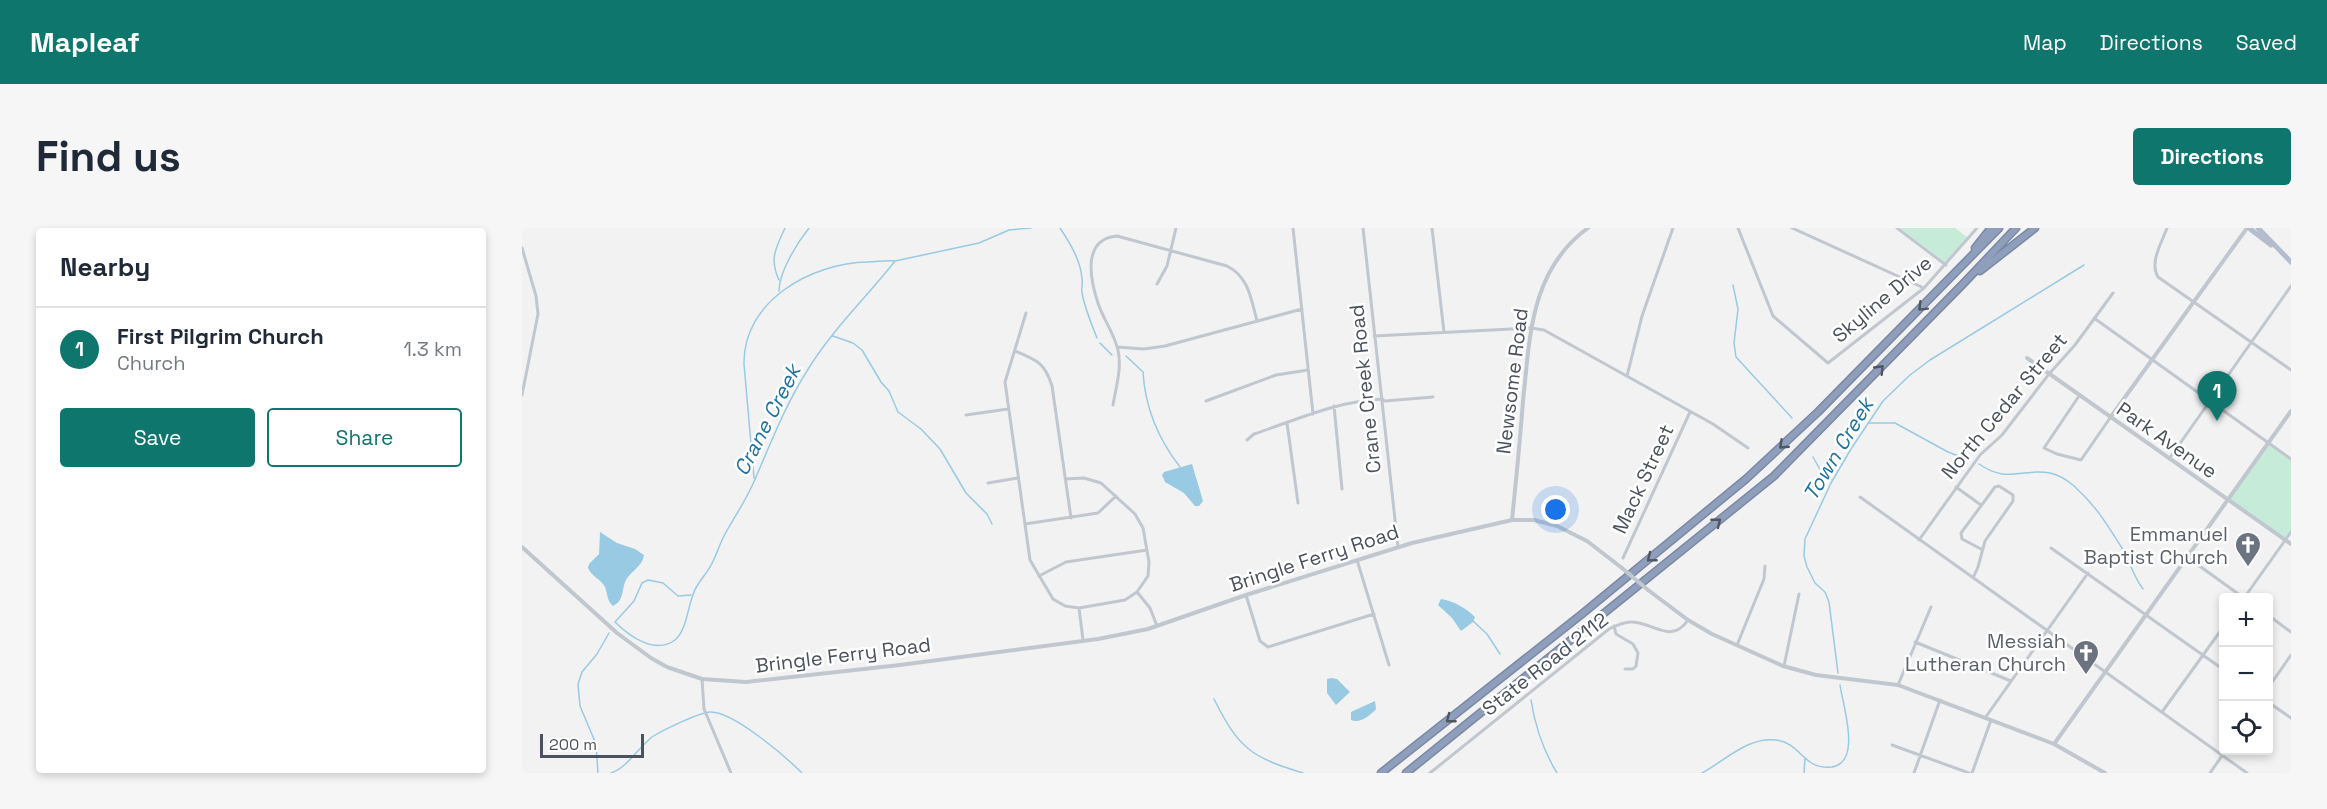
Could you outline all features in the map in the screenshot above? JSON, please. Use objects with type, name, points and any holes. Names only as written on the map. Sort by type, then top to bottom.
[{"type":"highway","points":[[1963,266],[1991,228]]},
{"type":"highway","points":[[1381,773],[1582,614],[1746,479],[1818,412],[1999,228]]},
{"type":"highway","points":[[1406,773],[1774,476],[1963,285],[2016,228]]},
{"type":"highway","points":[[1963,285],[2035,228]]},
{"type":"main road","points":[[2248,228],[2272,245]]},
{"type":"main road","points":[[2258,228],[2291,262]]},
{"type":"street","points":[[1157,284],[1167,266],[1176,228]]},
{"type":"street","points":[[1293,228],[1313,414]]},
{"type":"street","name":"Crane Creek Road","points":[[1363,228],[1398,547]]},
{"type":"street","points":[[1432,228],[1444,332]]},
{"type":"street","name":"Newsome Road","points":[[1512,520],[1531,328],[1538,300],[1554,262],[1569,243],[1588,228]]},
{"type":"street","points":[[1627,376],[1642,316],[1673,228]]},
{"type":"street","name":"Skyline Drive","points":[[1738,228],[1773,316],[1828,363],[1924,288],[1977,228]]},
{"type":"street","points":[[1792,228],[1924,288]]},
{"type":"street","points":[[1897,228],[1946,264]]},
{"type":"street","points":[[2167,228],[2155,262],[2154,270],[2158,277],[2291,370]]},
{"type":"street","points":[[2079,396],[2044,448],[2081,460],[2248,228]]},
{"type":"street","points":[[1113,405],[1119,367],[1117,347],[1098,304],[1091,265],[1091,254],[1100,241],[1107,237],[1117,236],[1227,266],[1237,271],[1248,286],[1257,321]]},
{"type":"street","points":[[522,248],[536,296],[538,314],[522,395]]},
{"type":"street","points":[[2169,459],[2291,286]]},
{"type":"street","name":"North Cedar Street","points":[[1919,540],[1980,455],[2002,435],[2114,293]]},
{"type":"street","points":[[1117,347],[1144,349],[1165,346],[1302,309]]},
{"type":"street","points":[[1026,313],[1005,382],[1030,560],[1053,599],[1065,606],[1079,608],[1125,600],[1137,592],[1148,576],[1143,528],[1135,514],[1101,483],[1084,478],[1065,479]]},
{"type":"street","points":[[2094,318],[2291,459]]},
{"type":"street","points":[[1374,336],[1531,328],[1551,333],[1713,424],[1748,448]]},
{"type":"street","points":[[1015,351],[1034,358],[1047,371],[1052,386],[1071,518]]},
{"type":"street","name":"Park Avenue","points":[[2028,358],[2291,544]]},
{"type":"street","points":[[1206,401],[1276,375],[1308,370]]},
{"type":"street","points":[[1247,440],[1254,434],[1357,400],[1433,397]]},
{"type":"street","points":[[1334,406],[1342,489]]},
{"type":"street","points":[[966,415],[1008,409]]},
{"type":"street","points":[[2054,744],[2291,411]]},
{"type":"street","name":"Mack Street","points":[[1623,558],[1690,412]]},
{"type":"street","points":[[1287,423],[1298,503]]},
{"type":"street","points":[[987,483],[1018,478]]},
{"type":"street","points":[[1973,578],[1978,567],[1981,549],[2013,501],[2013,495],[1999,486],[1995,487],[1960,533],[1962,539],[1981,549]]},
{"type":"street","points":[[1956,488],[1981,505]]},
{"type":"street","points":[[1025,524],[1098,513],[1116,496]]},
{"type":"street","points":[[1860,497],[2219,753]]},
{"type":"street","name":"Bringle Ferry Road","points":[[522,547],[639,650],[668,667],[702,679],[746,682],[1083,640],[1157,626],[1246,595],[1447,533],[1512,520],[1542,522],[1574,533],[1688,621],[1736,646],[1784,666],[1816,675],[1898,685],[2054,744],[2105,773]]},
{"type":"street","points":[[2247,593],[2291,532]]},
{"type":"street","points":[[2051,548],[2219,667]]},
{"type":"street","points":[[1038,576],[1066,562],[1147,550]]},
{"type":"street","points":[[2187,557],[2238,593]]},
{"type":"street","points":[[1357,560],[1389,665]]},
{"type":"street","points":[[1736,646],[1764,579],[1766,566]]},
{"type":"street","points":[[1985,718],[2088,573]]},
{"type":"street","points":[[1137,592],[1150,608],[1157,626]]},
{"type":"street","points":[[1784,666],[1799,594]]},
{"type":"street","points":[[1246,595],[1260,641],[1265,646],[1273,646],[1374,614]]},
{"type":"street","points":[[1898,685],[1931,607]]},
{"type":"street","points":[[1079,608],[1083,640]]},
{"type":"street","points":[[2273,619],[2291,632]]},
{"type":"street","name":"State Road 2112","points":[[1430,773],[1614,626],[1632,622],[1673,632],[1682,629],[1688,621]]},
{"type":"street","points":[[1614,626],[1616,634],[1633,644],[1638,653],[1636,666],[1633,669],[1625,669]]},
{"type":"street","points":[[2162,712],[2219,632]]},
{"type":"street","points":[[1915,642],[2011,681]]},
{"type":"street","points":[[2273,680],[2291,655]]},
{"type":"street","points":[[702,679],[705,712],[731,773]]},
{"type":"street","points":[[1914,773],[1940,700]]},
{"type":"street","points":[[2273,705],[2291,717]]},
{"type":"street","points":[[1892,745],[1971,773],[1991,720]]},
{"type":"street","points":[[2210,773],[2222,755],[2247,773]]},
{"type":"green space","points":[[1900,228],[1955,228],[1967,237],[1945,262]]},
{"type":"green space","points":[[2268,443],[2291,459],[2291,532],[2285,540],[2227,500]]},
{"type":"water","points":[[1192,464],[1203,501],[1199,506],[1195,506],[1184,493],[1165,482],[1162,475],[1164,472]]},
{"type":"water","points":[[600,532],[617,543],[635,549],[644,555],[626,580],[619,601],[613,606],[605,587],[588,568],[599,554]]},
{"type":"water","points":[[1441,599],[1455,603],[1468,611],[1475,617],[1473,622],[1461,631],[1452,618],[1438,605]]},
{"type":"water","points":[[1327,679],[1337,679],[1350,692],[1336,705],[1327,693]]},
{"type":"water","points":[[1375,701],[1376,709],[1371,714],[1361,720],[1351,720],[1351,712]]},
{"type":"waterway","points":[[779,280],[774,259],[785,228]]},
{"type":"waterway","points":[[779,291],[785,267],[809,228]]},
{"type":"waterway","name":"Crane Creek","points":[[691,595],[678,596],[663,583],[648,580],[642,583],[634,601],[615,622],[627,633],[651,645],[667,644],[679,635],[683,629],[694,592],[749,492],[799,385],[816,356],[895,261],[979,243],[1009,230],[1031,228]]},
{"type":"waterway","points":[[1060,228],[1080,266],[1083,299],[1097,338]]},
{"type":"waterway","points":[[754,478],[744,364],[747,342],[755,322],[768,304],[803,278],[846,264],[895,261]]},
{"type":"waterway","name":"Town Creek","points":[[1838,673],[1829,602],[1825,592],[1815,583],[1804,556],[1805,539],[1831,483],[1851,449],[1883,401],[1910,375],[1930,360],[2084,265]]},
{"type":"waterway","points":[[1733,285],[1738,309],[1734,343],[1736,357],[1792,418]]},
{"type":"waterway","points":[[833,336],[853,343],[862,350],[889,391],[898,412],[921,429],[940,449],[966,493],[987,514],[992,524]]},
{"type":"waterway","points":[[1100,343],[1112,355]]},
{"type":"waterway","points":[[1126,356],[1143,372],[1144,385],[1154,422],[1180,467]]},
{"type":"waterway","points":[[1869,423],[1895,423],[1948,452],[1969,460]]},
{"type":"waterway","points":[[1813,457],[1821,471],[1832,480]]},
{"type":"waterway","points":[[1979,464],[1998,473],[2050,473],[2069,482],[2089,501],[2106,523],[2143,589]]},
{"type":"waterway","points":[[1473,621],[1487,634],[1500,654]]},
{"type":"waterway","name":"Crane Creek","points":[[598,773],[596,744],[580,706],[578,684],[582,672],[597,654],[609,633]]},
{"type":"waterway","name":"Town Creek","points":[[1702,773],[1737,750],[1765,740],[1787,743],[1818,766],[1832,767],[1841,763],[1849,744],[1840,685]]},
{"type":"waterway","points":[[1214,699],[1231,729],[1248,749],[1271,762],[1303,773]]},
{"type":"waterway","points":[[1531,700],[1540,738],[1557,773]]},
{"type":"waterway","points":[[611,773],[623,766],[652,737],[672,726],[711,712],[733,719],[746,727],[802,773]]},
{"type":"waterway","points":[[1804,773],[1805,758]]},
{"type":"place","name":"First Pilgrim Church","points":[[2217,421]]},
{"type":"place","name":"Emmanuel Baptist Church","points":[[2248,568]]},
{"type":"place","name":"Messiah Lutheran Church","points":[[2086,676]]}]
